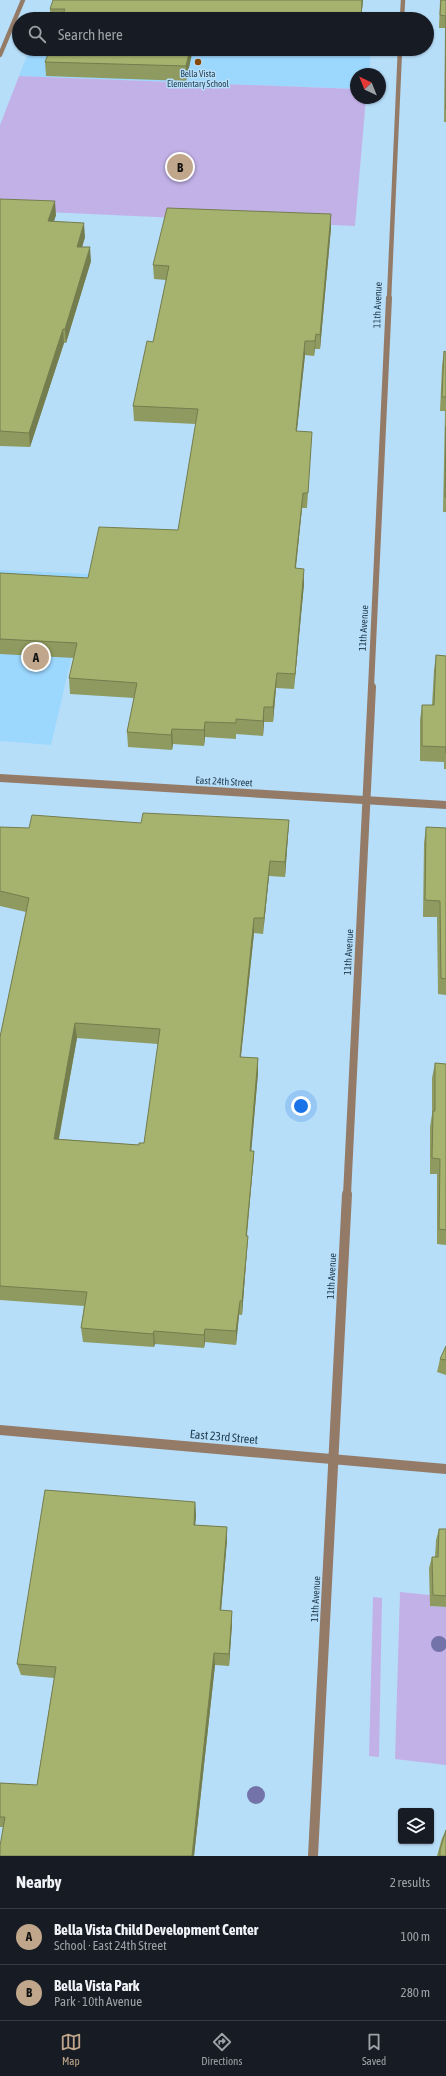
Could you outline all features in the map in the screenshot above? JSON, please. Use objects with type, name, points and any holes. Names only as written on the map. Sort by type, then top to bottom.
[{"type":"street","points":[[18,12],[23,0]]},
{"type":"street","points":[[402,12],[403,0]]},
{"type":"street","points":[[0,55],[12,26]]},
{"type":"street","name":"11th Avenue","points":[[313,1856],[366,800],[400,56]]},
{"type":"street","name":"East 24th Street","points":[[0,778],[446,805]]},
{"type":"street","name":"East 23rd Street","points":[[0,1430],[446,1469]]},
{"type":"shaded area","name":"Bella Vista Elementary School","points":[[27,56],[370,56],[369,68],[350,68],[350,89],[19,76]]},
{"type":"shaded area","points":[[19,76],[350,89],[350,104],[365,104],[355,226],[0,210],[0,125]]},
{"type":"shaded area","points":[[0,570],[91,574],[51,745],[0,741]]},
{"type":"shaded area","points":[[400,1592],[430,1595],[430,1606],[446,1607],[446,1765],[395,1759]]},
{"type":"shaded area","points":[[373,1597],[382,1598],[379,1757],[369,1756]]},
{"type":"building","points":[[53,0],[362,0],[361,12],[64,12],[65,9],[50,9]]},
{"type":"building","points":[[441,0],[446,0],[446,16],[440,15]]},
{"type":"building","points":[[47,56],[188,56],[186,66],[45,62]]},
{"type":"building","points":[[0,199],[55,201],[48,221],[84,223],[77,247],[90,247],[65,329],[63,329],[29,433],[0,431]]},
{"type":"building","points":[[167,208],[331,214],[320,335],[316,334],[315,341],[305,341],[296,431],[312,432],[308,493],[303,493],[295,568],[304,569],[295,674],[277,673],[273,707],[264,707],[263,721],[236,719],[236,723],[205,722],[204,730],[172,729],[171,735],[127,732],[137,683],[69,678],[77,643],[0,639],[0,573],[88,578],[99,527],[178,530],[198,409],[133,406],[147,341],[153,342],[169,266],[153,265]]},
{"type":"building","points":[[444,351],[446,352],[446,397],[442,397]]},
{"type":"building","points":[[446,426],[446,497],[445,497]]},
{"type":"building","points":[[436,655],[446,656],[446,747],[422,746],[422,705],[434,705]]},
{"type":"building","points":[[143,813],[289,820],[285,862],[270,861],[264,918],[254,918],[240,1057],[258,1058],[250,1151],[254,1151],[242,1301],[240,1301],[236,1331],[205,1329],[204,1335],[154,1331],[153,1334],[81,1328],[87,1292],[0,1286],[0,1037],[29,898],[0,891],[0,827],[29,828],[32,815],[141,823]],"holes":[[[75,1023],[160,1029],[144,1143],[139,1143],[139,1145],[54,1139]]]},
{"type":"building","points":[[426,827],[446,828],[446,979],[441,978],[440,901],[425,900]]},
{"type":"building","points":[[435,1063],[446,1064],[446,1230],[439,1229],[440,1159],[432,1158],[433,1111],[435,1111]]},
{"type":"building","points":[[446,1346],[446,1360],[440,1359]]},
{"type":"building","points":[[45,1490],[195,1502],[194,1525],[227,1527],[220,1610],[232,1611],[229,1654],[214,1653],[192,1856],[0,1856],[0,1846],[5,1817],[0,1817],[0,1783],[37,1785],[56,1667],[17,1664]]},
{"type":"building","points":[[439,1529],[446,1529],[446,1596],[433,1595],[432,1557],[438,1557]]},
{"type":"building","points":[[446,1830],[446,1856],[440,1856],[440,1850]]},
{"type":"place","name":"Bella Vista Elementary School","points":[[198,62]]},
{"type":"place","name":"Bella Vista Park","points":[[180,167]]},
{"type":"place","name":"Bella Vista Child Development Center","points":[[36,657]]}]
